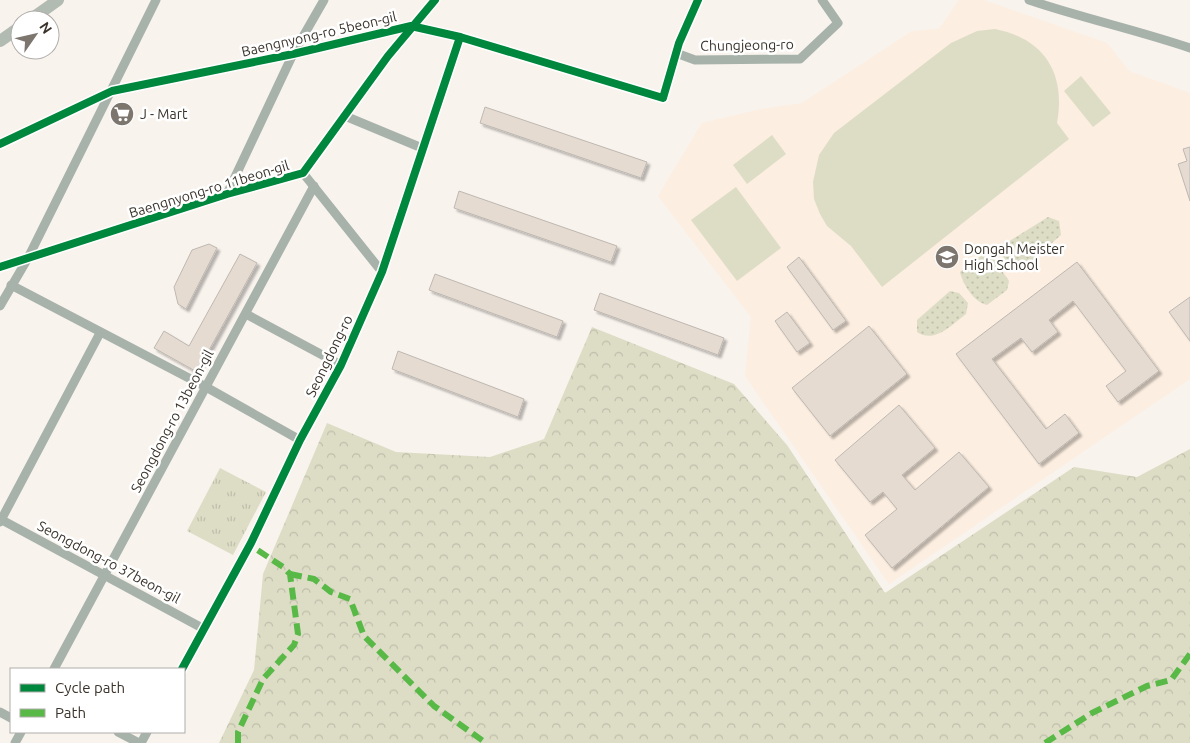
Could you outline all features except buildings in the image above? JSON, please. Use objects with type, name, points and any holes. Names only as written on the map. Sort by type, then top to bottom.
[{"type":"main road","points":[[44,10],[58,0]]},
{"type":"street","points":[[0,306],[28,258],[156,0]]},
{"type":"street","points":[[227,194],[293,54],[324,0]]},
{"type":"street","name":"Baengnyong-ro 11beon-gil","points":[[0,266],[227,194],[304,173],[411,26],[435,0]]},
{"type":"street","name":"Baengnyong-ro 5beon-gil","points":[[0,144],[112,91],[293,54],[411,26],[460,37],[663,98],[676,53],[698,0]]},
{"type":"street","name":"Chungjeong-ro","points":[[676,53],[695,60],[800,59],[838,23],[822,0]]},
{"type":"street","points":[[1028,0],[1068,13],[1138,30],[1190,48]]},
{"type":"street","name":"Seongdong-ro","points":[[183,668],[250,545],[300,440],[341,365],[382,272],[460,37]]},
{"type":"street","points":[[345,116],[422,148]]},
{"type":"street","points":[[304,173],[382,272]]},
{"type":"street","name":"Seongdong-ro 13beon-gil","points":[[55,668],[314,186]]},
{"type":"street","points":[[11,285],[206,387],[300,440]]},
{"type":"street","name":"Seongdong-ro","points":[[246,314],[341,365]]},
{"type":"street","points":[[0,520],[100,333]]},
{"type":"street","name":"Seongdong-ro 37beon-gil","points":[[0,520],[105,574],[204,629]]},
{"type":"street","points":[[120,733],[140,743]]},
{"type":"shaded area","name":"Dongah Meister High School","points":[[959,0],[984,0],[1107,43],[1129,71],[1190,93],[1190,379],[889,584],[745,376],[751,317],[658,196],[702,123],[761,109],[802,103],[912,31],[939,29]]},
{"type":"green space","points":[[995,29],[1027,41],[1039,50],[1048,61],[1055,74],[1058,89],[1057,123],[1069,139],[882,287],[851,246],[827,226],[820,214],[814,199],[813,182],[819,155],[834,133],[951,43],[977,31]]},
{"type":"green space","points":[[1081,76],[1111,113],[1093,127],[1064,91]]},
{"type":"green space","points":[[772,135],[786,154],[747,184],[733,165]]},
{"type":"green space","points":[[736,187],[781,248],[737,281],[691,220]]},
{"type":"green space","points":[[1048,217],[1059,221],[1061,235],[1020,271],[1012,268],[1001,254],[1003,245]]},
{"type":"green space","points":[[985,253],[991,255],[1009,281],[1007,290],[987,305],[974,297],[960,272]]},
{"type":"green space","points":[[950,291],[959,293],[968,303],[966,314],[943,332],[930,336],[917,332],[917,320]]},
{"type":"green space","points":[[592,327],[734,384],[787,445],[885,593],[1074,467],[1137,477],[1190,449],[1190,743],[219,743],[254,670],[263,574],[327,423],[396,452],[490,457],[544,439]]},
{"type":"green space","points":[[220,468],[266,492],[233,555],[187,531]]},
{"type":"marked path","points":[[238,743],[238,732],[263,679],[294,645],[298,634],[290,574],[283,567],[250,545]]},
{"type":"marked path","points":[[290,574],[314,579],[331,592],[350,599],[364,636],[434,706],[486,743]]},
{"type":"marked path","points":[[1045,743],[1092,713],[1147,686],[1171,680],[1190,654]]},
{"type":"cycle path","points":[[0,267],[227,194],[303,173],[388,56],[435,0]]},
{"type":"cycle path","points":[[0,144],[112,91],[293,54],[411,26],[460,37],[663,98],[679,43],[698,0]]},
{"type":"cycle path","points":[[183,668],[251,543],[300,440],[341,365],[382,272],[460,37]]},
{"type":"place","name":"J - Mart","points":[[122,114]]},
{"type":"place","name":"Dongah Meister High School","points":[[947,257]]}]
